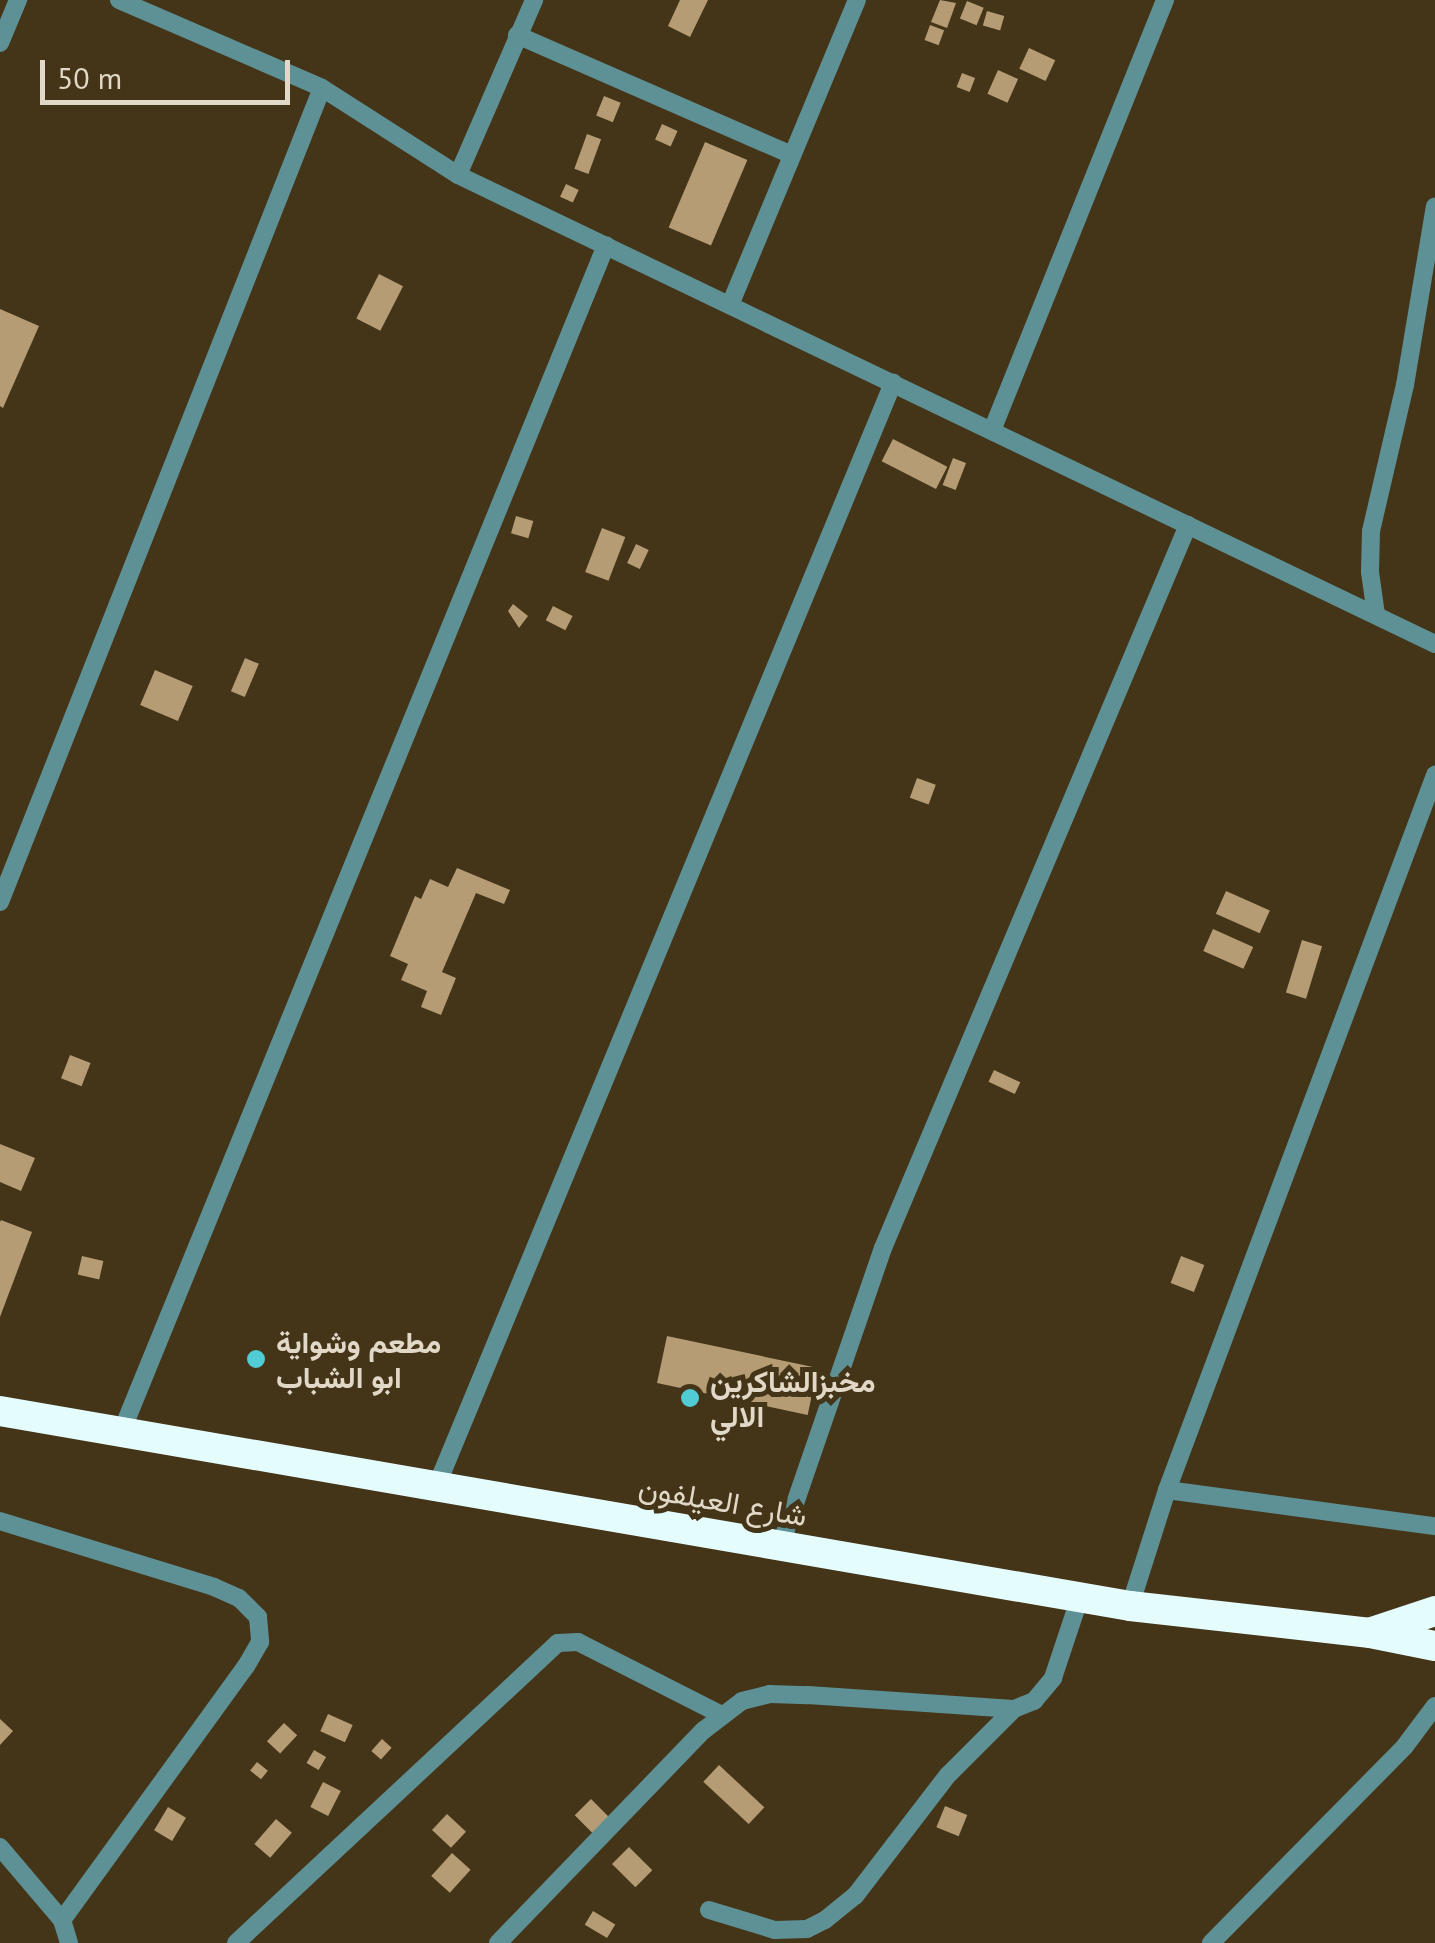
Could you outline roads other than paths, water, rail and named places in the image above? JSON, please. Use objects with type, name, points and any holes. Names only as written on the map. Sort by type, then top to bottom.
[{"type":"highway","name":"شارع العيلفون","points":[[0,1411],[1130,1606],[1370,1633],[1435,1646]]},
{"type":"highway","points":[[1370,1633],[1435,1611]]},
{"type":"street","points":[[0,42],[18,0]]},
{"type":"street","points":[[119,0],[322,88],[458,175],[993,428],[1435,644]]},
{"type":"street","points":[[163,21],[171,0]]},
{"type":"street","points":[[458,175],[534,0]]},
{"type":"street","points":[[730,305],[857,0]]},
{"type":"street","points":[[993,428],[1166,0]]},
{"type":"street","points":[[517,35],[792,154]]},
{"type":"street","points":[[0,902],[322,88]]},
{"type":"street","points":[[1376,614],[1370,572],[1371,531],[1404,386],[1435,206]]},
{"type":"street","points":[[121,1433],[606,245]]},
{"type":"street","points":[[437,1485],[892,383]]},
{"type":"street","points":[[780,1547],[883,1248],[1188,525]]},
{"type":"street","points":[[1130,1606],[1167,1490],[1435,775]]},
{"type":"street","points":[[1167,1490],[1435,1526]]},
{"type":"street","points":[[0,1521],[214,1587],[239,1598],[258,1617],[260,1642],[246,1666],[62,1920]]},
{"type":"street","points":[[498,1943],[720,1714],[742,1700],[770,1694],[1014,1709],[1034,1702],[1053,1678],[1080,1597]]},
{"type":"street","points":[[236,1943],[558,1643],[578,1642],[720,1714]]},
{"type":"street","points":[[1212,1943],[1405,1746],[1435,1706]]},
{"type":"street","points":[[709,1910],[775,1930],[806,1929],[824,1920],[855,1896],[948,1775],[1014,1709]]},
{"type":"street","points":[[0,1847],[62,1920],[70,1943]]},
{"type":"place","name":"مطعم وشواية ابو الشباب","points":[[256,1359]]},
{"type":"place","name":"مخبزالشاكرين الالي","points":[[690,1398]]}]
